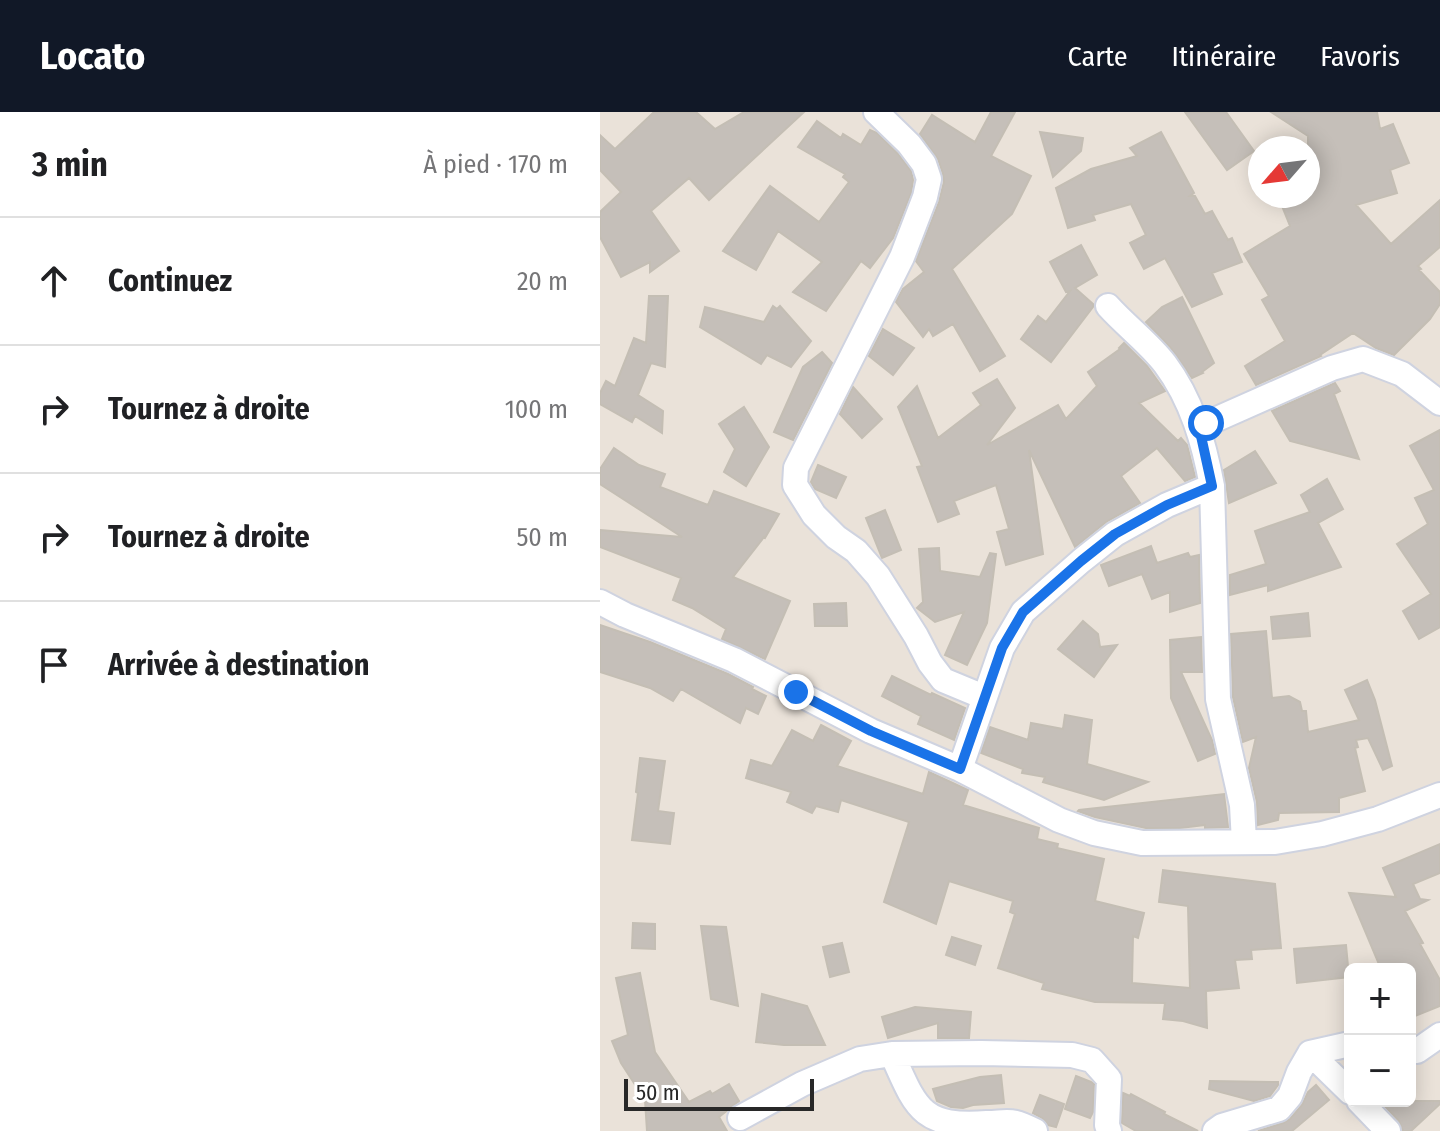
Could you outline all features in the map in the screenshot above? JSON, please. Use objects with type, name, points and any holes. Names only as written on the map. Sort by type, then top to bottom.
[{"type":"street","points":[[876,112],[909,144],[924,164],[929,179],[902,257],[796,468],[795,485],[814,515],[856,551],[878,576],[943,680],[984,697]]},
{"type":"street","points":[[1108,306],[1164,363],[1199,427],[1212,486],[1218,699],[1242,805],[1244,842]]},
{"type":"street","points":[[1199,427],[1332,368],[1363,359],[1402,374],[1440,403]]},
{"type":"street","points":[[960,769],[1002,648],[1023,612],[1115,534],[1167,505],[1212,486]]},
{"type":"street","points":[[600,602],[734,660],[871,731],[960,769],[1059,820],[1094,833],[1142,843],[1275,842],[1322,834],[1378,819],[1440,795]]},
{"type":"street","points":[[1416,1051],[1440,1035]]},
{"type":"street","points":[[1215,1131],[1222,1126],[1279,1109],[1290,1096],[1310,1053],[1344,1045]]},
{"type":"street","points":[[1310,1053],[1344,1086]]},
{"type":"street","points":[[740,1118],[802,1084],[860,1059],[892,1054],[1072,1055],[1092,1060],[1109,1079],[1109,1131]]},
{"type":"street","points":[[892,1054],[912,1099],[928,1115],[945,1122],[983,1124],[1014,1121],[1035,1131]]},
{"type":"street","points":[[1365,1107],[1388,1131]]},
{"type":"building","points":[[654,112],[696,112],[715,129],[744,112],[804,112],[709,200],[689,178],[651,211],[679,251],[650,272],[650,262],[621,277],[600,237],[600,212],[621,192],[600,170],[600,135],[615,149]]},
{"type":"building","points":[[991,112],[1015,112],[991,156],[1031,176],[1012,214],[952,269],[1005,356],[980,371],[953,324],[933,336],[929,329],[923,337],[896,302],[903,289],[924,272],[916,261],[944,182],[938,159],[920,134],[932,115],[975,142]]},
{"type":"building","points":[[1185,112],[1226,112],[1248,143],[1248,155],[1227,170]]},
{"type":"building","points":[[1271,112],[1377,112],[1380,129],[1393,124],[1409,163],[1390,170],[1397,193],[1356,205],[1391,244],[1440,200],[1440,247],[1418,266],[1440,292],[1440,304],[1430,319],[1394,355],[1353,333],[1321,356],[1256,385],[1245,366],[1285,341],[1262,300],[1269,296],[1244,254],[1290,226],[1283,208],[1320,208],[1320,136],[1308,136]]},
{"type":"building","points":[[817,121],[841,138],[843,134],[861,145],[870,130],[877,133],[898,154],[911,171],[913,180],[893,238],[870,268],[861,261],[826,311],[793,292],[822,262],[778,231],[756,270],[723,251],[770,186],[819,222],[849,182],[843,177],[845,174],[798,147]]},
{"type":"building","points":[[1040,132],[1083,138],[1081,151],[1053,177]]},
{"type":"building","points":[[1161,132],[1194,193],[1190,196],[1195,196],[1205,214],[1212,211],[1228,240],[1232,238],[1242,262],[1212,273],[1222,294],[1192,307],[1165,258],[1144,269],[1130,243],[1146,235],[1131,204],[1093,215],[1095,220],[1068,228],[1056,188],[1091,169],[1137,156],[1130,148]]},
{"type":"building","points":[[1081,245],[1097,275],[1075,288],[1093,307],[1051,362],[1021,339],[1038,316],[1046,322],[1070,291],[1066,292],[1050,262]]},
{"type":"building","points":[[649,296],[668,296],[665,367],[651,363],[638,395],[663,411],[662,433],[635,416],[632,422],[600,404],[600,393],[606,381],[615,386],[634,338],[646,343]]},
{"type":"building","points":[[1182,297],[1214,363],[1192,378],[1170,347],[1146,322],[1162,307]]},
{"type":"building","points":[[773,306],[777,309],[780,306],[811,341],[791,367],[767,355],[761,364],[700,327],[705,307],[764,322]]},
{"type":"building","points":[[883,329],[914,348],[893,375],[869,356]]},
{"type":"building","points":[[1124,343],[1147,366],[1165,391],[1139,403],[1178,441],[1181,438],[1187,445],[1195,477],[1185,481],[1157,448],[1121,476],[1140,503],[1106,522],[1075,547],[1029,450],[1043,554],[1006,565],[997,532],[1009,529],[996,485],[954,501],[959,514],[938,522],[917,467],[922,466],[898,407],[917,386],[938,438],[981,405],[973,393],[997,379],[1015,408],[987,445],[1058,405],[1066,419],[1097,386],[1088,372]]},
{"type":"building","points":[[822,352],[832,363],[793,440],[774,432],[803,367]]},
{"type":"building","points":[[1335,383],[1340,391],[1334,394],[1359,459],[1290,441],[1272,411]]},
{"type":"building","points":[[853,387],[882,419],[862,438],[840,414]]},
{"type":"building","points":[[744,407],[769,447],[746,486],[724,472],[735,449],[719,424]]},
{"type":"building","points":[[1440,430],[1440,627],[1419,639],[1403,611],[1431,594],[1397,544],[1428,524],[1415,498],[1434,490],[1410,446]]},
{"type":"building","points":[[614,448],[639,465],[665,474],[660,487],[708,505],[714,491],[779,514],[765,538],[733,577],[790,601],[765,659],[722,639],[726,629],[673,600],[681,578],[600,547],[600,530],[682,537],[600,484],[600,469]]},
{"type":"building","points":[[1255,451],[1276,483],[1229,503],[1224,470]]},
{"type":"building","points":[[818,465],[846,477],[836,498],[815,489],[811,482]]},
{"type":"building","points":[[1327,479],[1343,509],[1318,523],[1341,567],[1268,591],[1268,585],[1230,595],[1230,575],[1266,564],[1255,531],[1310,512],[1301,495]]},
{"type":"building","points":[[885,510],[901,550],[882,558],[866,518]]},
{"type":"building","points":[[1151,546],[1157,563],[1188,553],[1190,557],[1199,555],[1200,603],[1170,612],[1170,592],[1152,599],[1142,574],[1109,586],[1101,565]]},
{"type":"building","points":[[939,548],[940,571],[980,577],[990,553],[996,554],[987,623],[967,665],[945,655],[964,612],[935,622],[917,608],[923,602],[919,549]]},
{"type":"building","points":[[846,603],[847,626],[815,626],[814,604]]},
{"type":"building","points":[[1308,613],[1310,636],[1273,639],[1271,617]]},
{"type":"building","points":[[1083,621],[1098,634],[1100,647],[1117,645],[1094,677],[1058,649]]},
{"type":"building","points":[[600,625],[650,642],[753,687],[766,696],[758,714],[746,708],[740,723],[681,689],[673,701],[650,688],[600,672]]},
{"type":"building","points":[[1266,631],[1272,698],[1289,696],[1300,702],[1302,711],[1306,711],[1308,732],[1359,720],[1345,690],[1367,680],[1392,766],[1383,770],[1368,738],[1356,740],[1365,791],[1339,798],[1339,812],[1279,813],[1278,820],[1258,825],[1257,802],[1249,768],[1256,737],[1243,742],[1233,697],[1231,634]]},
{"type":"building","points":[[1201,637],[1202,672],[1181,672],[1212,740],[1215,754],[1198,761],[1171,698],[1170,640]]},
{"type":"building","points":[[892,676],[965,708],[954,740],[918,724],[921,716],[882,696]]},
{"type":"building","points":[[1065,715],[1092,720],[1087,764],[1148,782],[1104,800],[1043,782],[1045,777],[1022,773],[1023,769],[981,753],[990,727],[1028,740],[1031,723],[1063,729]]},
{"type":"building","points":[[821,725],[851,741],[837,766],[923,794],[929,772],[968,790],[963,805],[1039,828],[1037,839],[1058,844],[1057,848],[1104,859],[1095,901],[1144,913],[1138,938],[1133,936],[1132,983],[1190,988],[1188,906],[1159,902],[1163,870],[1275,884],[1281,948],[1251,950],[1252,959],[1235,960],[1239,988],[1206,991],[1207,1028],[1163,1019],[1165,1003],[1095,1002],[1042,989],[1044,983],[998,968],[1015,914],[1010,912],[1013,901],[949,881],[936,924],[884,902],[909,822],[841,800],[838,812],[816,806],[812,813],[787,802],[791,792],[746,778],[751,760],[772,766],[792,730],[813,741]]},
{"type":"building","points":[[640,758],[665,761],[658,811],[674,813],[670,844],[632,840]]},
{"type":"building","points":[[1224,794],[1228,827],[1146,828],[1078,811],[1079,810]]},
{"type":"building","points":[[1440,844],[1440,873],[1413,884],[1420,899],[1428,900],[1405,911],[1440,980],[1440,1006],[1416,1016],[1416,963],[1378,963],[1349,893],[1396,897],[1383,868]]},
{"type":"building","points":[[633,923],[655,924],[655,949],[632,948]]},
{"type":"building","points":[[701,926],[726,927],[738,1006],[711,999]]},
{"type":"building","points":[[952,937],[981,946],[975,965],[946,955]]},
{"type":"building","points":[[842,943],[849,972],[830,977],[823,947]]},
{"type":"building","points":[[1346,945],[1348,963],[1344,963],[1344,978],[1297,983],[1294,949]]},
{"type":"building","points":[[640,973],[655,1052],[689,1102],[729,1084],[739,1101],[719,1117],[727,1131],[647,1131],[645,1100],[621,1063],[612,1041],[628,1035],[616,978]]},
{"type":"building","points":[[762,994],[807,1006],[825,1045],[756,1042]]},
{"type":"building","points":[[915,1007],[971,1012],[969,1038],[938,1038],[938,1023],[888,1038],[882,1017]]},
{"type":"building","points":[[1001,1075],[1004,1103],[951,1107],[937,1101],[933,1089],[980,1077]]},
{"type":"building","points":[[1076,1076],[1094,1084],[1090,1118],[1065,1109]]},
{"type":"building","points":[[1210,1081],[1278,1082],[1278,1085],[1270,1096],[1254,1101],[1209,1089]]},
{"type":"building","points":[[1316,1085],[1329,1100],[1292,1131],[1258,1131],[1290,1119]]},
{"type":"building","points":[[1123,1093],[1131,1094],[1198,1131],[1136,1131],[1122,1123]]},
{"type":"building","points":[[1040,1095],[1064,1104],[1056,1127],[1048,1125],[1033,1113]]},
{"type":"building","points":[[1416,1101],[1440,1101],[1411,1131],[1403,1131],[1399,1121],[1386,1107],[1416,1107]]},
{"type":"route","points":[[796,692],[871,731],[960,769],[1002,648],[1023,612],[1115,534],[1167,505],[1212,486],[1199,427],[1206,423]]}]
